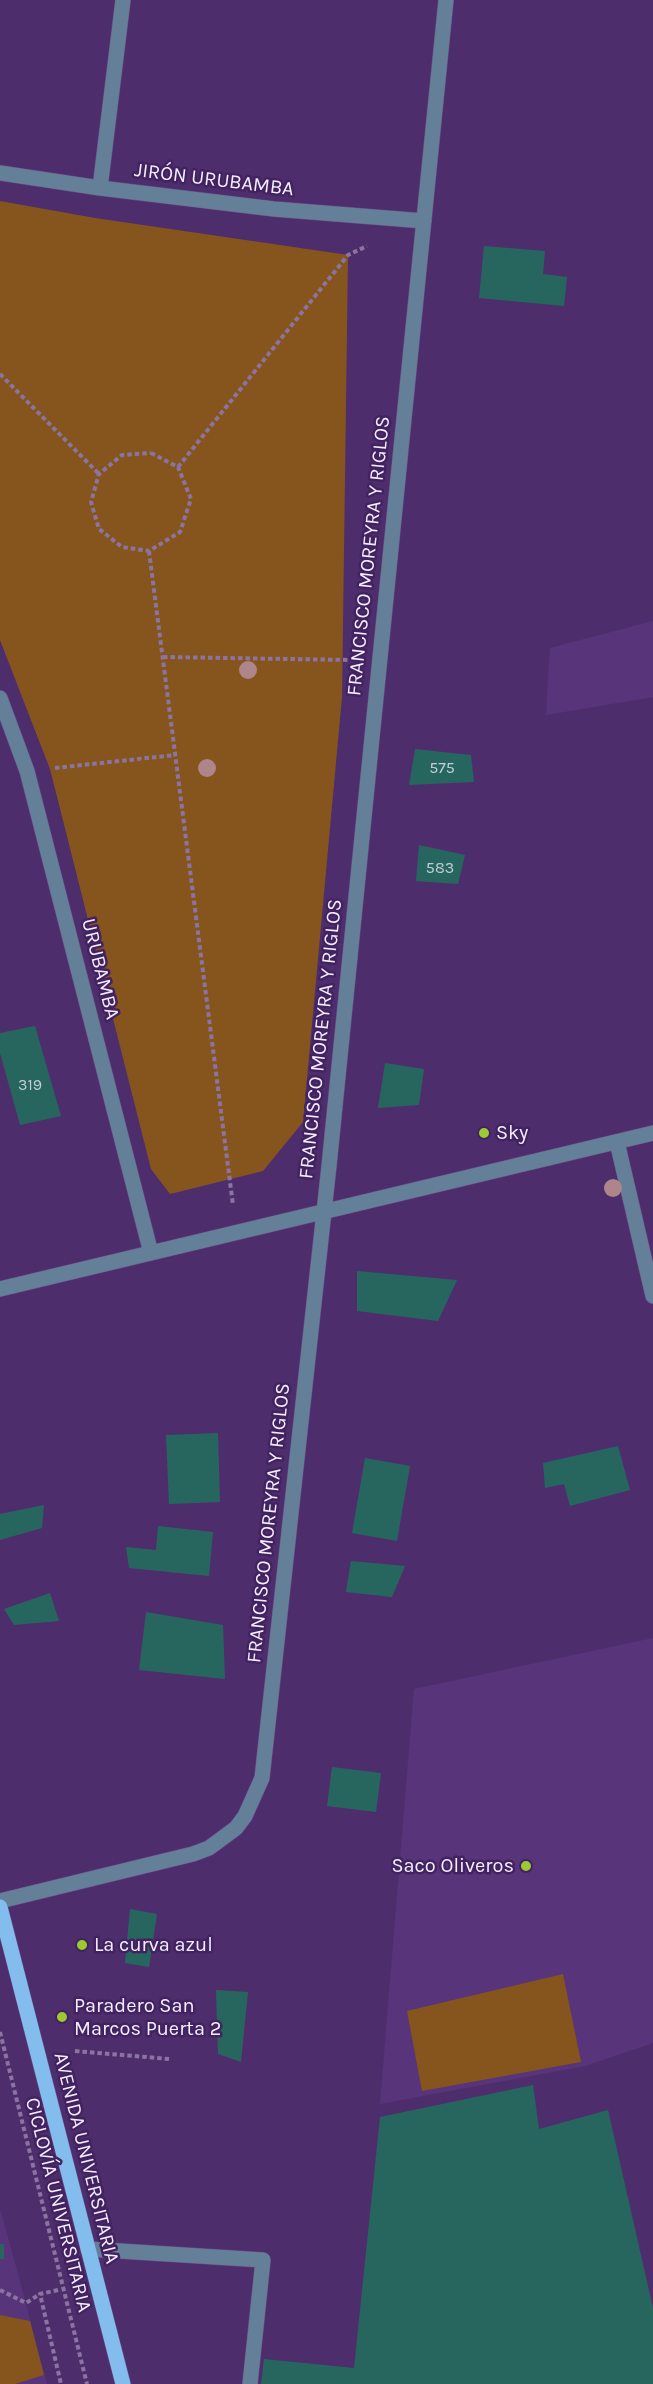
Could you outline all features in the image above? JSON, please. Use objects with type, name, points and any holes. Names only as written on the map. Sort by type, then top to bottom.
[{"type":"main road","name":"AVENIDA UNIVERSITARIA","points":[[0,1907],[123,2384]]},
{"type":"street","points":[[100,188],[123,0]]},
{"type":"street","name":"FRANCISCO MOREYRA Y RIGLOS","points":[[0,1901],[193,1854],[209,1848],[236,1828],[252,1803],[262,1778],[323,1212],[446,0]]},
{"type":"street","name":"JIRÓN URUBAMBA","points":[[0,172],[100,188],[274,209],[424,221]]},
{"type":"street","name":"URUBAMBA","points":[[0,698],[27,771],[151,1253]]},
{"type":"street","points":[[0,1289],[653,1133]]},
{"type":"street","points":[[617,1142],[653,1296]]},
{"type":"street","points":[[88,2249],[263,2260],[250,2384]]},
{"type":"path","points":[[178,467],[348,255],[370,245]]},
{"type":"path","points":[[0,374],[99,474]]},
{"type":"path","points":[[151,453],[178,467],[191,499],[180,532],[149,551],[122,548],[99,529],[91,502],[99,474],[122,455],[151,453]]},
{"type":"path","points":[[149,551],[236,1233]]},
{"type":"path","points":[[163,657],[380,661]]},
{"type":"path","points":[[27,771],[175,755]]},
{"type":"path","name":"CICLOVÍA UNIVERSITARIA","points":[[0,2032],[87,2384]]},
{"type":"path","points":[[75,2051],[170,2059]]},
{"type":"path","points":[[0,2290],[26,2303],[40,2294],[58,2290]]},
{"type":"path","points":[[40,2294],[61,2384]]},
{"type":"shaded area","points":[[0,201],[95,218],[348,255],[342,697],[303,1122],[263,1171],[170,1194],[151,1169],[50,769],[0,640]]},
{"type":"shaded area","points":[[653,621],[653,697],[546,715],[550,648]]},
{"type":"shaded area","name":"Saco Oliveros","points":[[653,1638],[653,2043],[585,2066],[380,2104],[414,1689]]},
{"type":"shaded area","points":[[563,1974],[581,2062],[422,2091],[407,2011]]},
{"type":"shaded area","points":[[0,2209],[15,2263],[47,2384],[0,2384]]},
{"type":"shaded area","points":[[0,2315],[30,2321],[44,2375],[15,2384],[0,2384]]},
{"type":"building","points":[[484,246],[545,251],[543,274],[567,277],[564,306],[479,298]]},
{"type":"building","points":[[415,749],[471,755],[474,782],[409,785]]},
{"type":"building","points":[[419,845],[465,855],[458,884],[416,881]]},
{"type":"building","points":[[35,1026],[61,1116],[20,1125],[0,1053],[0,1033]]},
{"type":"building","points":[[385,1063],[424,1069],[419,1105],[378,1108]]},
{"type":"building","points":[[357,1271],[457,1280],[438,1321],[357,1311]]},
{"type":"building","points":[[218,1433],[220,1502],[169,1504],[166,1435]]},
{"type":"building","points":[[618,1446],[630,1490],[570,1506],[564,1484],[545,1488],[543,1463]]},
{"type":"building","points":[[365,1458],[410,1466],[397,1541],[352,1533]]},
{"type":"building","points":[[44,1505],[42,1528],[0,1540],[0,1514]]},
{"type":"building","points":[[158,1526],[213,1532],[209,1576],[129,1568],[126,1547],[156,1550]]},
{"type":"building","points":[[351,1561],[405,1566],[392,1597],[346,1592]]},
{"type":"building","points":[[50,1593],[59,1621],[14,1625],[4,1609]]},
{"type":"building","points":[[146,1612],[223,1625],[225,1679],[139,1670]]},
{"type":"building","points":[[332,1767],[381,1773],[376,1812],[327,1806]]},
{"type":"building","points":[[130,1909],[157,1914],[149,1967],[125,1963]]},
{"type":"building","points":[[216,1990],[248,1992],[241,2062],[218,2054]]},
{"type":"building","points":[[533,2085],[539,2129],[608,2110],[653,2308],[653,2384],[261,2384],[264,2359],[354,2368],[380,2117]]},
{"type":"building","points":[[0,2244],[4,2244],[4,2259],[0,2259]]},
{"type":"place","name":"Sky","points":[[484,1133]]},
{"type":"place","name":"Saco Oliveros","points":[[526,1866]]},
{"type":"place","name":"La curva azul","points":[[82,1945]]},
{"type":"place","name":"Paradero San Marcos Puerta 2","points":[[62,2017]]}]
